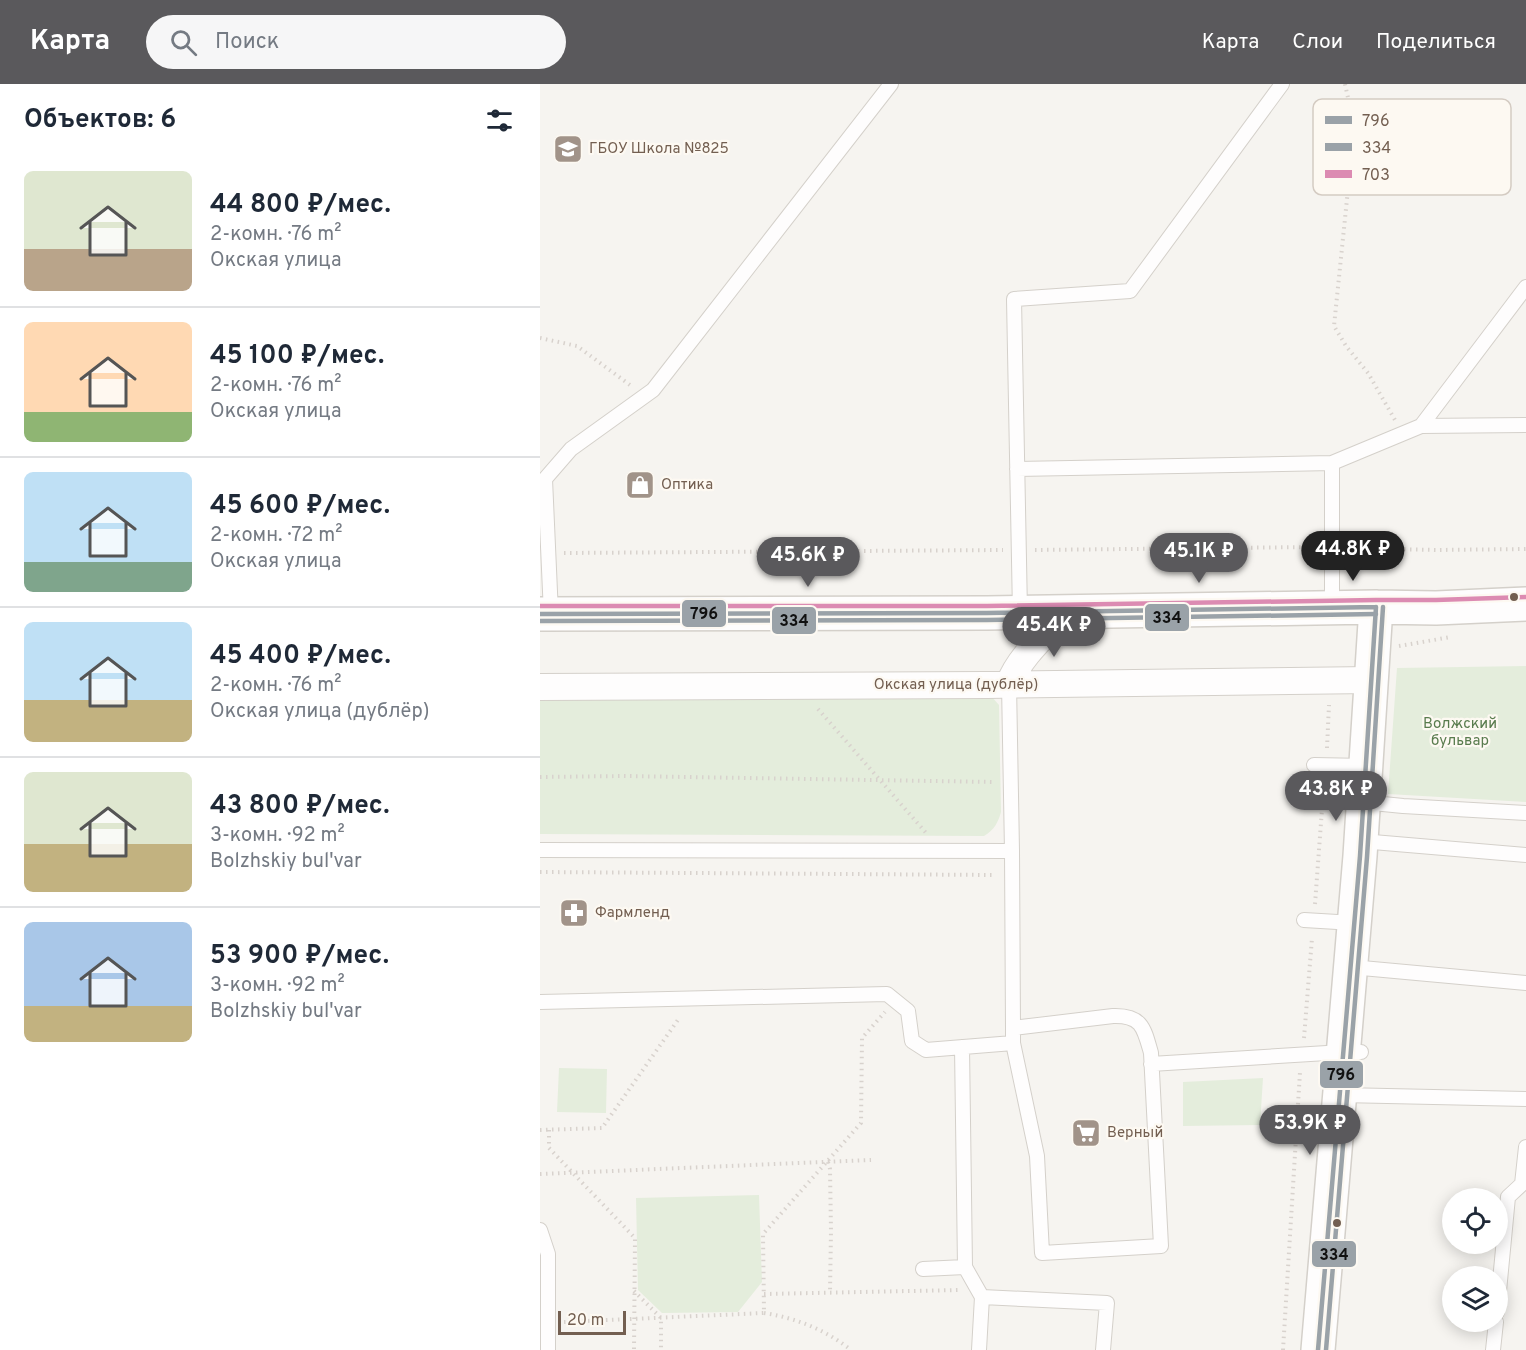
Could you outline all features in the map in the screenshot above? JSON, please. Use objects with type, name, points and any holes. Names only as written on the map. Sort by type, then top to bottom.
[{"type":"main road","points":[[545,614],[1066,612],[1436,608],[1526,604]]},
{"type":"main road","points":[[1318,1350],[1341,1095],[1352,1052],[1351,967],[1376,608]]},
{"type":"street","points":[[1009,684],[1021,661],[1066,612]]},
{"type":"street","name":"Окская улица (дублёр)","points":[[540,687],[1371,680]]},
{"type":"lane","points":[[545,614],[542,479],[571,450],[653,390],[891,84]]},
{"type":"lane","points":[[1020,612],[1014,299],[1130,291],[1282,84]]},
{"type":"lane","points":[[1421,426],[1526,287]]},
{"type":"lane","points":[[1017,468],[1332,463],[1421,426],[1526,425]]},
{"type":"lane","points":[[1332,463],[1332,608]]},
{"type":"lane","points":[[1009,684],[1013,1043],[1036,1156],[1042,1253],[1161,1246],[1150,1053],[1140,1024],[1133,1018],[1113,1016],[1013,1028]]},
{"type":"lane","points":[[1320,765],[1365,766]]},
{"type":"lane","points":[[1363,802],[1526,813]]},
{"type":"lane","points":[[1361,841],[1526,855]]},
{"type":"lane","points":[[540,850],[1012,850]]},
{"type":"lane","points":[[1309,920],[1354,922]]},
{"type":"lane","points":[[1351,967],[1526,982]]},
{"type":"lane","points":[[540,1002],[887,993],[908,1011],[912,1041],[926,1050],[1013,1043]]},
{"type":"lane","points":[[962,1047],[965,1268],[979,1293],[979,1350]]},
{"type":"lane","points":[[1151,1064],[1352,1052]]},
{"type":"lane","points":[[1341,1095],[1526,1099]]},
{"type":"lane","points":[[1501,1266],[1508,1197],[1522,1184],[1526,1147]]},
{"type":"lane","points":[[540,1230],[548,1254],[548,1350]]},
{"type":"lane","points":[[923,1269],[965,1268]]},
{"type":"lane","points":[[979,1293],[1107,1303],[1103,1350]]},
{"type":"lane","points":[[1493,1350],[1495,1332]]},
{"type":"path","points":[[1345,84],[1348,99]]},
{"type":"path","points":[[1347,195],[1334,326],[1346,346],[1368,373],[1403,434]]},
{"type":"path","points":[[540,338],[577,346],[645,396]]},
{"type":"path","points":[[1282,1350],[1309,920],[1320,765],[1329,681]]},
{"type":"path","points":[[797,686],[942,850]]},
{"type":"path","points":[[540,777],[624,776],[1011,782]]},
{"type":"path","points":[[540,872],[1012,875]]},
{"type":"path","points":[[540,1130],[602,1128],[692,999]]},
{"type":"path","points":[[764,1313],[764,1234],[861,1124],[862,1038],[896,1001]]},
{"type":"path","points":[[549,1130],[549,1148],[634,1238],[634,1350]]},
{"type":"path","points":[[540,1174],[871,1160]]},
{"type":"path","points":[[828,1162],[831,1231],[830,1293]]},
{"type":"path","points":[[634,1291],[661,1318],[661,1350]]},
{"type":"path","points":[[764,1294],[979,1293]]},
{"type":"path","points":[[548,1322],[764,1313],[821,1330],[851,1350]]},
{"type":"green space","name":"Волжский бульвар","points":[[1526,666],[1526,802],[1388,794],[1397,668]]},
{"type":"green space","points":[[991,696],[999,705],[1001,812],[995,826],[984,836],[540,834],[540,697]]},
{"type":"green space","points":[[559,1068],[607,1069],[606,1113],[557,1112]]},
{"type":"green space","points":[[1263,1078],[1260,1125],[1183,1126],[1183,1082]]},
{"type":"green space","points":[[759,1195],[762,1282],[738,1312],[662,1313],[638,1290],[636,1198]]},
{"type":"transit line","name":"703","points":[[540,606],[987,606],[1526,597]]},
{"type":"transit line","name":"796","points":[[540,614],[987,613],[1376,607]]},
{"type":"transit line","name":"796","points":[[1318,1350],[1360,856],[1376,607]]},
{"type":"transit line","name":"334","points":[[1326,1350],[1367,857],[1383,607]]},
{"type":"transit line","name":"334","points":[[540,621],[987,620],[1376,614]]},
{"type":"place","name":"ГБОУ Школа №825","points":[[568,149]]},
{"type":"place","name":"Оптика","points":[[640,485]]},
{"type":"place","name":"Фармленд","points":[[574,913]]},
{"type":"place","name":"Верный","points":[[1086,1133]]}]
